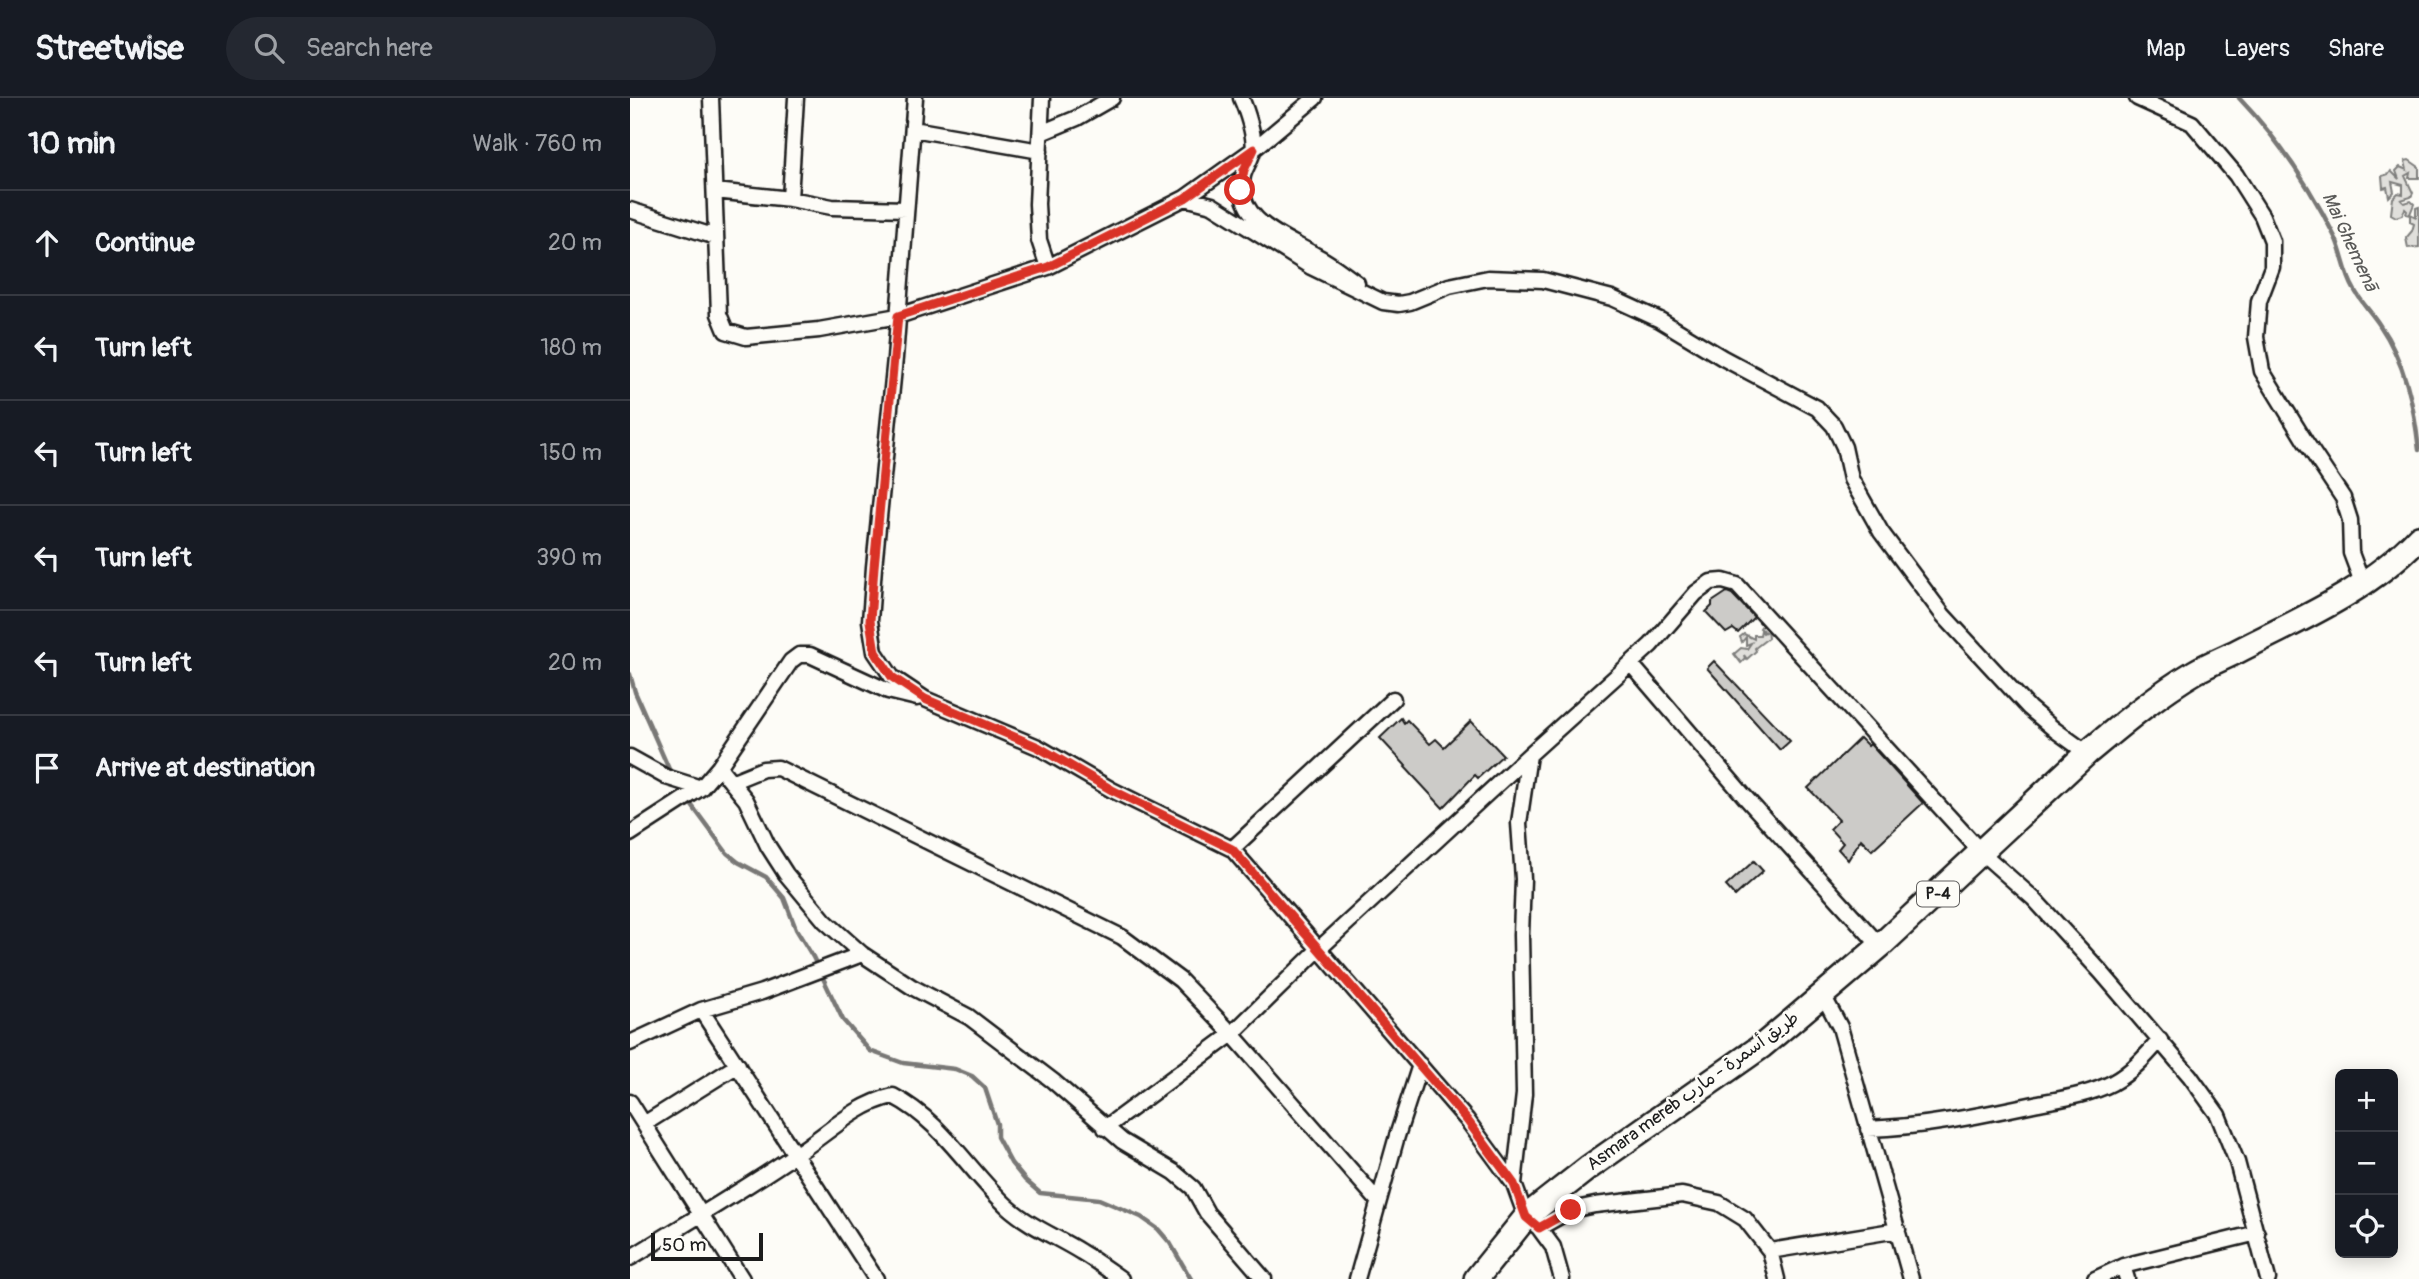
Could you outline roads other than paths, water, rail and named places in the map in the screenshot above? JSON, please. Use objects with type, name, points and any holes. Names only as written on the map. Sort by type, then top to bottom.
[{"type":"highway","name":"Asmara mereb طريق أسمرة - مارب","points":[[1476,1279],[1533,1223],[1560,1188],[1762,1046],[1880,947],[2087,753],[2154,700],[2195,672],[2333,604],[2402,555],[2419,537]]},
{"type":"street","points":[[711,98],[719,314],[726,331],[746,337],[819,330],[898,316],[1048,267],[1185,198],[1254,149],[1315,98]]},
{"type":"street","points":[[790,199],[796,98]]},
{"type":"street","points":[[915,98],[870,621],[875,652],[892,677],[925,699],[1038,747],[1112,790],[1232,849],[1467,1120],[1514,1184],[1533,1223],[1553,1247],[1562,1279]]},
{"type":"street","points":[[1042,98],[1037,204],[1039,240],[1048,267]]},
{"type":"street","points":[[1041,132],[1077,118],[1112,98]]},
{"type":"street","points":[[1241,98],[1247,110],[1254,149],[1244,170],[1240,190],[1244,203],[1253,216],[1269,229],[1321,258],[1382,302]]},
{"type":"street","points":[[2137,98],[2192,123],[2236,175],[2262,216],[2272,241],[2272,267],[2259,301],[2256,337],[2262,371],[2343,498],[2350,520],[2351,553],[2363,585]]},
{"type":"street","points":[[913,129],[1040,151]]},
{"type":"street","points":[[715,191],[790,199],[832,207],[906,209]]},
{"type":"street","points":[[1185,198],[1212,205],[1311,267],[1382,302],[1410,302],[1449,286],[1488,278],[1543,280],[1612,298],[1660,320],[1723,358],[1817,408],[1834,426],[1844,447],[1851,479],[1881,532],[1942,615],[2029,708],[2087,753]]},
{"type":"street","points":[[630,210],[716,237]]},
{"type":"street","points":[[1105,1128],[1232,1034],[1319,949],[1651,645],[1704,587],[1711,582],[1723,581],[1737,585],[1982,853],[2034,899],[2160,1040],[2218,1115],[2237,1162],[2268,1279]]},
{"type":"street","points":[[630,834],[701,788],[719,767],[791,661],[799,655],[820,659],[888,691],[925,699]]},
{"type":"street","points":[[1630,664],[1880,947]]},
{"type":"street","points":[[1232,849],[1394,699]]},
{"type":"street","points":[[1514,1184],[1524,1094],[1521,934],[1523,878],[1520,823],[1528,755]]},
{"type":"street","points":[[630,757],[666,777],[701,788]]},
{"type":"street","points":[[719,767],[746,800],[768,846],[786,874],[825,921],[862,954],[912,987],[969,1017],[1054,1081],[1122,1141],[1174,1171],[1193,1188],[1207,1213],[1264,1279]]},
{"type":"street","points":[[731,782],[763,769],[778,768],[1122,937],[1180,980],[1232,1034],[1378,1201]]},
{"type":"street","points":[[630,1043],[701,1010],[762,992],[862,954]]},
{"type":"street","points":[[1823,995],[1840,1027],[1911,1279]]},
{"type":"street","points":[[701,1010],[876,1279]]},
{"type":"street","points":[[1868,1129],[1904,1128],[1960,1120],[2073,1096],[2110,1084],[2135,1068],[2160,1040]]},
{"type":"street","points":[[644,1124],[738,1065]]},
{"type":"street","points":[[1357,1279],[1420,1065]]},
{"type":"street","points":[[630,1258],[796,1155],[858,1111],[878,1099],[893,1096],[912,1106],[960,1152],[1009,1207],[1120,1279]]},
{"type":"street","points":[[630,1102],[742,1279]]},
{"type":"street","points":[[1533,1223],[1595,1205],[1682,1195],[1719,1203],[1745,1219],[1770,1251],[1777,1279]]},
{"type":"street","points":[[1770,1251],[1898,1230]]},
{"type":"street","points":[[2095,1279],[2257,1233]]},
{"type":"waterway","name":"Mai Ghemenā","points":[[2239,98],[2267,130],[2305,183],[2336,239],[2354,289],[2396,353],[2407,384],[2419,450]]},
{"type":"waterway","points":[[630,674],[635,692],[672,776]]},
{"type":"waterway","points":[[676,784],[727,853],[766,877],[784,898],[796,929],[813,957],[843,1020],[870,1051],[903,1063],[955,1069],[972,1076],[985,1088],[997,1124],[997,1137],[1011,1163],[1025,1180],[1040,1193],[1099,1199],[1141,1217],[1158,1229],[1170,1243],[1191,1279]]}]
